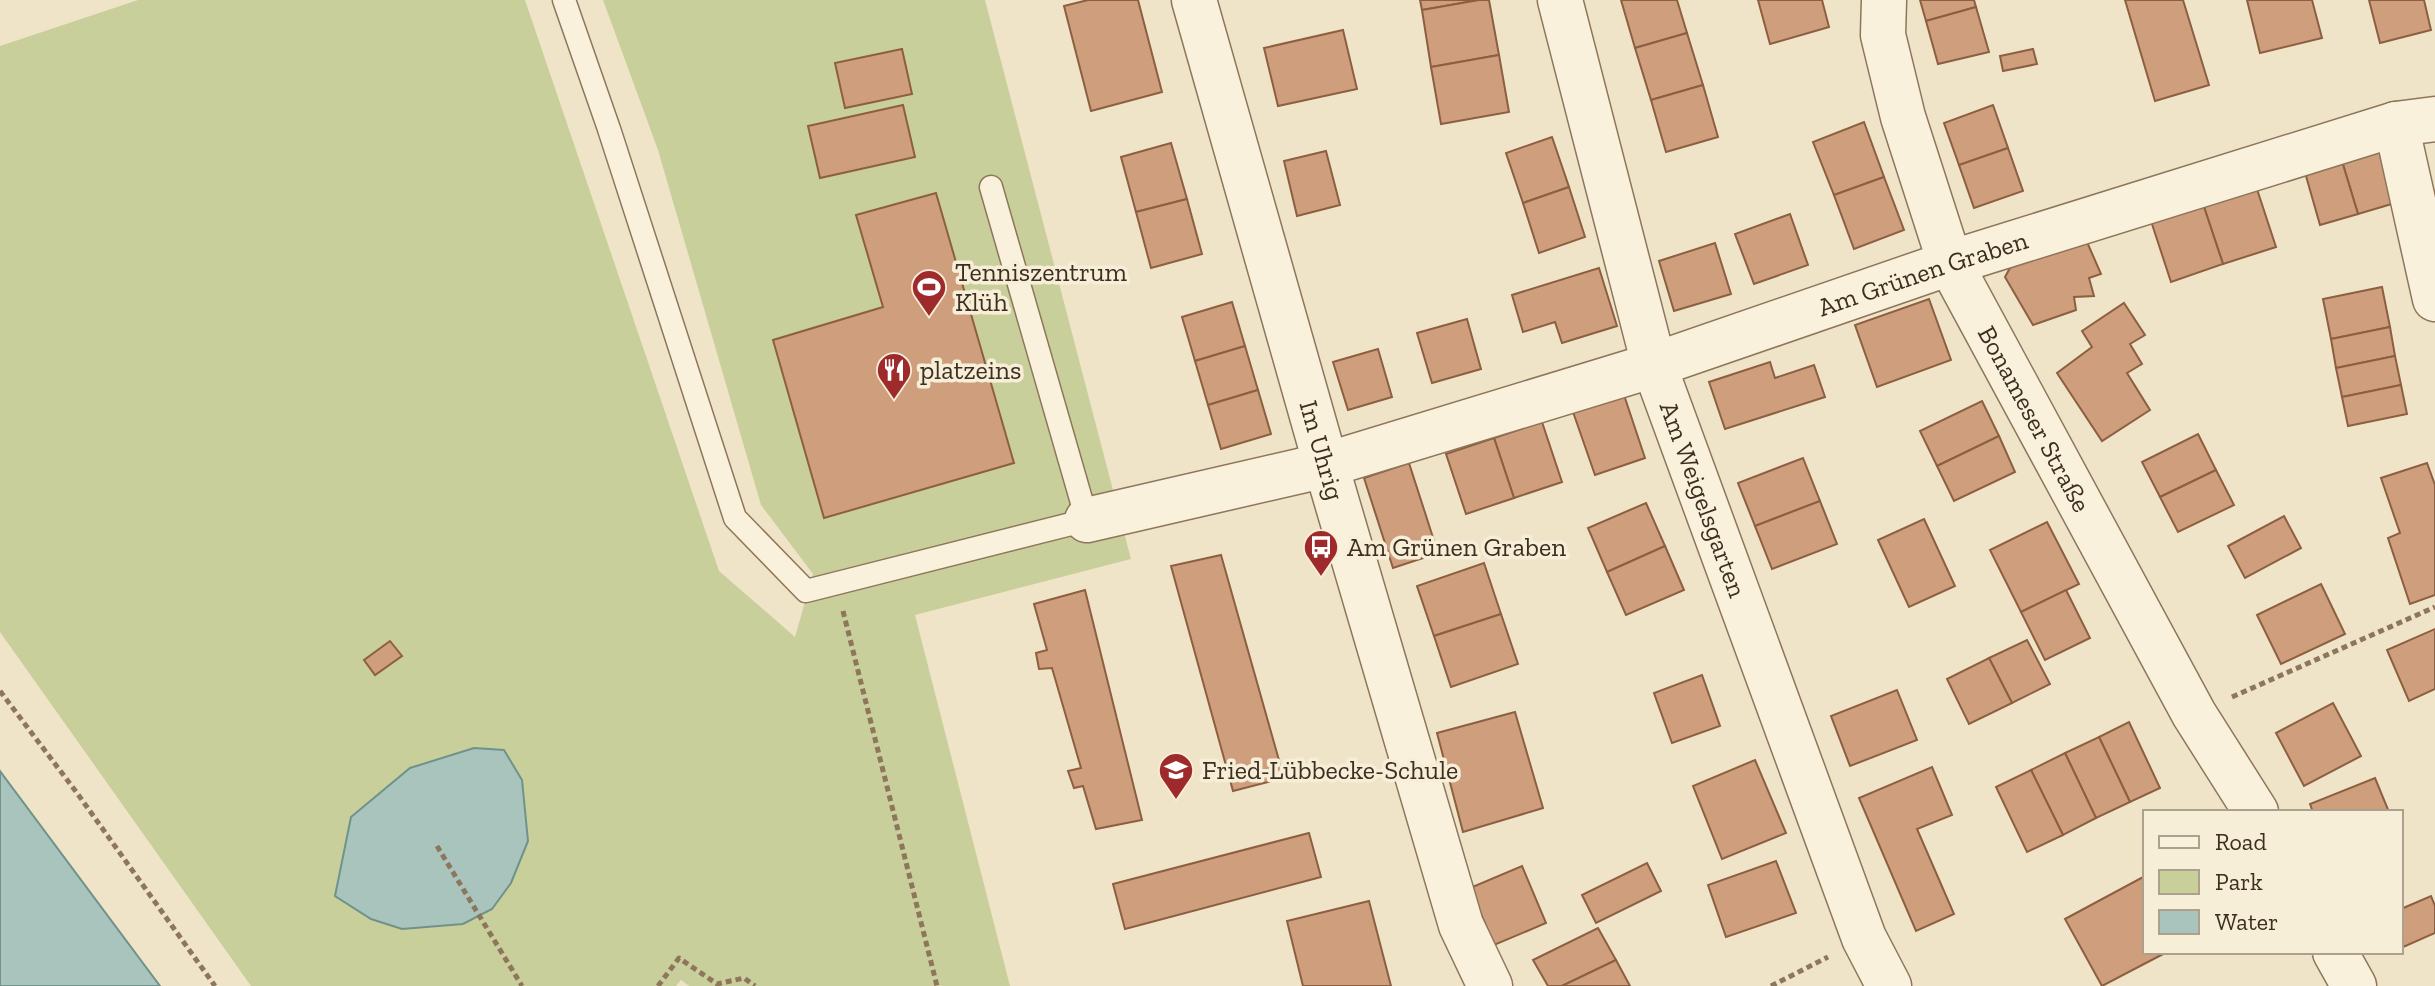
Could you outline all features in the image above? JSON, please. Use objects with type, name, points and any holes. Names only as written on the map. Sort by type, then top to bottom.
[{"type":"street","name":"Im Uhrig","points":[[1194,0],[1461,925],[1490,986]]},
{"type":"street","name":"Am Weigelsgarten","points":[[1560,0],[1654,365],[1864,938],[1889,986]]},
{"type":"street","name":"Bonameser Straße","points":[[1884,0],[1883,35],[1903,117],[1950,263],[2194,714],[2255,810]]},
{"type":"street","name":"Am Grünen Graben","points":[[1087,520],[1326,465],[1654,365],[1950,263],[2416,122]]},
{"type":"street","points":[[2416,122],[2435,299]]},
{"type":"street","points":[[2336,954],[2354,986]]},
{"type":"lane","points":[[564,0],[735,518],[806,591],[1087,520],[991,187]]},
{"type":"path","points":[[837,582],[937,986]]},
{"type":"path","points":[[2194,714],[2435,607]]},
{"type":"path","points":[[0,691],[215,986]]},
{"type":"path","points":[[437,846],[522,986]]},
{"type":"path","points":[[1771,986],[1864,938]]},
{"type":"path","points":[[658,986],[679,958],[717,984],[744,978],[755,986]]},
{"type":"green space","points":[[138,0],[525,0],[719,571],[795,637],[813,574],[761,505],[658,150],[603,0],[985,0],[1131,559],[915,615],[1010,986],[689,986],[681,980],[676,986],[251,986],[0,632],[0,46]]},
{"type":"water","points":[[474,748],[504,750],[522,780],[528,841],[511,883],[492,909],[463,924],[402,929],[371,919],[335,896],[351,817],[410,768]]},
{"type":"water","points":[[0,771],[160,986],[0,986]]},
{"type":"building","points":[[1088,0],[1138,0],[1162,92],[1091,111],[1064,6]]},
{"type":"building","points":[[1420,0],[1479,0],[1422,10]]},
{"type":"building","points":[[1489,0],[1499,55],[1431,67],[1422,10]]},
{"type":"building","points":[[1621,0],[1677,0],[1687,33],[1635,48]]},
{"type":"building","points":[[1758,0],[1822,0],[1829,27],[1770,44]]},
{"type":"building","points":[[1920,0],[1974,0],[1976,7],[1926,21]]},
{"type":"building","points":[[2125,0],[2183,0],[2209,85],[2155,101]]},
{"type":"building","points":[[2247,0],[2312,0],[2322,38],[2260,53]]},
{"type":"building","points":[[2369,0],[2424,0],[2431,30],[2380,43]]},
{"type":"building","points":[[1976,7],[1989,52],[1938,64],[1926,21]]},
{"type":"building","points":[[1343,30],[1357,89],[1278,106],[1264,48]]},
{"type":"building","points":[[1687,33],[1703,85],[1651,100],[1635,48]]},
{"type":"building","points":[[902,49],[912,94],[845,108],[835,63]]},
{"type":"building","points":[[2033,49],[2037,64],[2003,71],[2000,56]]},
{"type":"building","points":[[1499,55],[1509,112],[1441,124],[1431,67]]},
{"type":"building","points":[[1703,85],[1718,137],[1666,152],[1651,100]]},
{"type":"building","points":[[903,105],[915,157],[820,178],[808,126]]},
{"type":"building","points":[[1993,105],[2008,148],[1959,165],[1944,123]]},
{"type":"building","points":[[1864,122],[1884,177],[1834,195],[1813,142]]},
{"type":"building","points":[[1552,137],[1569,187],[1523,203],[1506,153]]},
{"type":"building","points":[[1171,143],[1187,199],[1136,212],[1121,157]]},
{"type":"building","points":[[2378,147],[2395,203],[2358,214],[2341,158]]},
{"type":"building","points":[[2008,148],[2023,191],[1974,208],[1959,165]]},
{"type":"building","points":[[1326,151],[1340,205],[1297,216],[1284,161]]},
{"type":"building","points":[[2341,158],[2358,214],[2320,225],[2304,169]]},
{"type":"building","points":[[1884,177],[1904,230],[1854,249],[1834,195]]},
{"type":"building","points":[[2255,183],[2276,247],[2223,264],[2202,201]]},
{"type":"building","points":[[1569,187],[1585,237],[1539,253],[1523,203]]},
{"type":"building","name":"platzeins","points":[[936,193],[1014,463],[824,518],[773,340],[883,307],[856,215]]},
{"type":"building","points":[[1187,199],[1202,254],[1151,268],[1136,212]]},
{"type":"building","points":[[2202,201],[2223,264],[2171,282],[2150,218]]},
{"type":"building","points":[[1790,214],[1808,265],[1754,284],[1735,234]]},
{"type":"building","points":[[2087,242],[2101,274],[2089,278],[2094,296],[2074,297],[2076,310],[2033,325],[2005,277],[2016,257]]},
{"type":"building","points":[[1715,243],[1731,294],[1674,311],[1659,261]]},
{"type":"building","points":[[1599,268],[1617,326],[1562,343],[1555,322],[1523,332],[1512,295]]},
{"type":"building","points":[[2382,287],[2390,327],[2331,339],[2323,299]]},
{"type":"building","points":[[1929,299],[1951,360],[1877,387],[1855,325]]},
{"type":"building","points":[[1232,302],[1245,346],[1195,361],[1182,317]]},
{"type":"building","points":[[2124,303],[2145,335],[2130,344],[2142,364],[2127,373],[2150,410],[2102,441],[2057,373],[2092,347],[2082,331]]},
{"type":"building","points":[[1467,319],[1481,369],[1432,383],[1417,333]]},
{"type":"building","points":[[2390,327],[2395,356],[2336,368],[2331,339]]},
{"type":"building","points":[[1245,346],[1258,390],[1208,405],[1195,361]]},
{"type":"building","points":[[1378,349],[1392,397],[1348,410],[1333,362]]},
{"type":"building","points":[[2395,356],[2401,385],[2342,397],[2336,368]]},
{"type":"building","points":[[1770,362],[1775,378],[1814,365],[1825,397],[1725,429],[1709,382]]},
{"type":"building","points":[[2401,385],[2407,414],[2348,426],[2342,397]]},
{"type":"building","points":[[1258,390],[1271,434],[1221,449],[1208,405]]},
{"type":"building","points":[[1624,395],[1645,458],[1595,475],[1573,412]]},
{"type":"building","points":[[1982,401],[1999,436],[1937,466],[1920,431]]},
{"type":"building","points":[[1542,422],[1562,482],[1514,498],[1494,438]]},
{"type":"building","points":[[2198,434],[2216,470],[2160,497],[2142,462]]},
{"type":"building","points":[[1999,436],[2015,472],[1954,501],[1937,466]]},
{"type":"building","points":[[1494,438],[1514,498],[1466,514],[1446,454]]},
{"type":"building","points":[[1803,458],[1820,501],[1755,526],[1738,483]]},
{"type":"building","points":[[1409,463],[1438,553],[1393,568],[1364,478]]},
{"type":"building","points":[[2427,463],[2435,485],[2435,595],[2410,604],[2388,538],[2400,533],[2381,478]]},
{"type":"building","points":[[2216,470],[2234,505],[2178,532],[2160,497]]},
{"type":"building","points":[[1820,501],[1837,544],[1772,569],[1755,526]]},
{"type":"building","points":[[1646,503],[1665,546],[1607,572],[1588,528]]},
{"type":"building","points":[[2284,516],[2301,548],[2245,578],[2228,546]]},
{"type":"building","points":[[1924,519],[1955,586],[1909,607],[1878,540]]},
{"type":"building","points":[[2047,522],[2079,584],[2021,612],[1990,550]]},
{"type":"building","points":[[1665,546],[1684,590],[1626,615],[1607,572]]},
{"type":"building","points":[[1221,555],[1284,778],[1233,791],[1171,566]]},
{"type":"building","points":[[1484,563],[1501,614],[1434,636],[1417,586]]},
{"type":"building","points":[[2321,584],[2345,634],[2281,664],[2257,615]]},
{"type":"building","points":[[1085,590],[1142,820],[1096,829],[1083,786],[1074,788],[1068,771],[1081,768],[1052,668],[1039,669],[1036,653],[1047,650],[1034,604]]},
{"type":"building","points":[[2066,590],[2090,638],[2045,660],[2021,612]]},
{"type":"building","points":[[1501,614],[1518,664],[1451,687],[1434,636]]},
{"type":"building","points":[[2435,629],[2435,689],[2409,701],[2387,650]]},
{"type":"building","points":[[2027,640],[2050,684],[2012,703],[1989,658]]},
{"type":"building","points":[[390,641],[402,656],[375,675],[364,660]]},
{"type":"building","points":[[1989,658],[2012,703],[1969,724],[1947,679]]},
{"type":"building","points":[[1702,675],[1720,726],[1672,743],[1654,693]]},
{"type":"building","points":[[1897,690],[1917,740],[1850,766],[1831,716]]},
{"type":"building","points":[[2333,703],[2361,756],[2304,786],[2276,733]]},
{"type":"building","points":[[1515,712],[1543,808],[1463,832],[1437,733]]},
{"type":"building","points":[[2129,722],[2160,788],[2130,802],[2099,737]]},
{"type":"building","points":[[2099,737],[2130,802],[2096,818],[2065,753]]},
{"type":"building","points":[[2065,753],[2096,818],[2063,835],[2031,770]]},
{"type":"building","points":[[1755,760],[1786,833],[1722,859],[1693,786]]},
{"type":"building","points":[[1932,767],[1952,815],[1917,829],[1954,914],[1916,931],[1859,798]]},
{"type":"building","points":[[2031,770],[2063,835],[2027,852],[1996,787]]},
{"type":"building","points":[[2375,778],[2388,810],[2312,810],[2310,804]]},
{"type":"building","points":[[1309,833],[1321,877],[1125,929],[1113,884]]},
{"type":"building","points":[[1776,861],[1796,913],[1726,937],[1708,885]]},
{"type":"building","points":[[1647,863],[1661,891],[1596,923],[1582,895]]},
{"type":"building","points":[[1522,866],[1546,923],[1494,945],[1470,888]]},
{"type":"building","points":[[2143,877],[2143,954],[2163,954],[2102,986],[2065,919]]},
{"type":"building","points":[[2431,896],[2435,906],[2435,933],[2403,947],[2403,908]]},
{"type":"building","points":[[1369,901],[1391,986],[1303,986],[1287,921]]},
{"type":"building","points":[[1598,928],[1616,960],[1562,986],[1548,986],[1533,960]]},
{"type":"building","points":[[1616,960],[1630,986],[1562,986]]},
{"type":"place","name":"Tenniszentrum Klüh","points":[[929,318]]},
{"type":"place","name":"platzeins","points":[[894,401]]},
{"type":"place","name":"Am Grünen Graben","points":[[1321,578]]},
{"type":"place","name":"Fried-Lübbecke-Schule","points":[[1176,801]]}]
